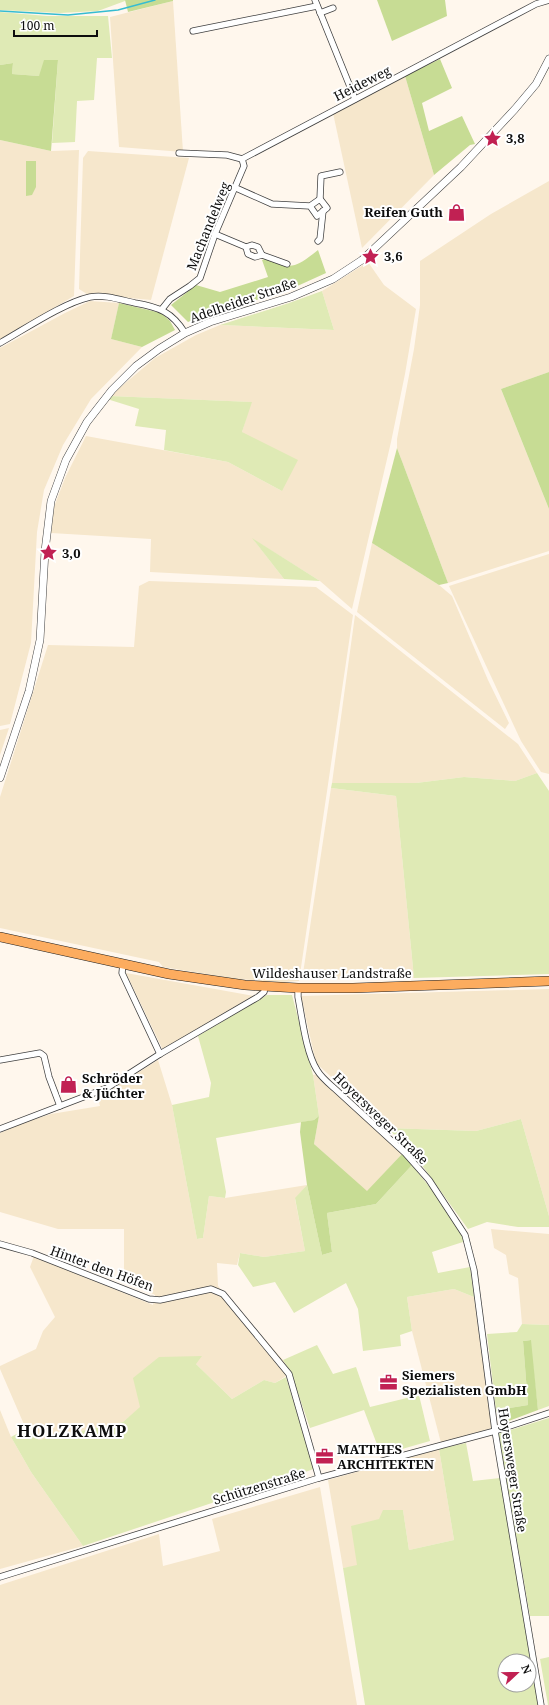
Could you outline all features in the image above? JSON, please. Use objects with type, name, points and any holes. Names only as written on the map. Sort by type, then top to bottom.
[{"type":"main road","name":"Wildeshauser Landstraße","points":[[0,937],[170,974],[265,987],[298,988],[549,981]]},
{"type":"street","name":"Heideweg","points":[[242,159],[536,4],[549,0]]},
{"type":"street","points":[[193,31],[316,3],[355,99]]},
{"type":"street","points":[[320,13],[333,8]]},
{"type":"street","name":"Adelheider Straße","points":[[0,778],[29,691],[40,640],[45,551],[51,501],[66,460],[87,422],[112,390],[136,366],[159,349],[185,333],[210,322],[291,297],[333,279],[362,260],[461,167],[536,84],[549,59]]},
{"type":"street","points":[[179,153],[227,155],[242,159]]},
{"type":"street","name":"Machandelweg","points":[[162,309],[170,299],[200,278],[215,234],[236,188],[244,166],[242,159]]},
{"type":"street","points":[[310,206],[317,216],[327,208],[320,199],[321,176],[340,172]]},
{"type":"street","points":[[236,188],[272,204],[310,206],[320,199]]},
{"type":"street","points":[[318,241],[320,239],[323,211]]},
{"type":"street","points":[[215,234],[246,248],[248,254],[256,257],[262,255],[287,264]]},
{"type":"street","points":[[246,248],[252,245],[258,247],[262,255]]},
{"type":"street","points":[[0,343],[67,306],[91,297],[103,297],[149,305],[162,309],[174,317],[185,333]]},
{"type":"street","points":[[123,964],[122,973],[160,1054]]},
{"type":"street","points":[[0,1129],[107,1088],[160,1054],[258,997],[264,992],[265,987]]},
{"type":"street","name":"Hoyersweger Straße","points":[[298,988],[298,997],[310,1054],[316,1068],[323,1078],[405,1153],[429,1180],[465,1235],[474,1270],[495,1430],[541,1705]]},
{"type":"street","points":[[0,1060],[40,1053],[44,1056],[49,1077],[60,1106]]},
{"type":"street","name":"Hinter den Höfen","points":[[0,1244],[32,1253],[149,1299],[160,1300],[211,1289],[223,1294],[289,1374],[320,1478]]},
{"type":"street","name":"Schützenstraße","points":[[0,1577],[320,1478],[495,1430],[549,1413]]},
{"type":"shaded area","points":[[173,1],[183,152],[119,147],[110,17]]},
{"type":"shaded area","points":[[405,76],[434,175],[362,248],[333,113]]},
{"type":"shaded area","points":[[0,140],[51,151],[79,150],[74,296],[0,340]]},
{"type":"shaded area","points":[[88,151],[189,158],[151,300],[87,294],[79,289],[83,158]]},
{"type":"shaded area","points":[[549,181],[549,372],[501,389],[549,509],[549,551],[448,583],[397,448],[397,439],[414,349],[420,305],[420,261],[491,214]]},
{"type":"shaded area","points":[[368,262],[384,285],[416,309],[391,442],[352,609],[320,581],[253,539],[284,579],[150,572],[151,539],[51,533],[54,507],[65,478],[86,436],[228,462],[282,491],[242,432],[251,402],[110,396],[155,358],[196,335],[220,325],[334,330],[322,291]]},
{"type":"shaded area","points":[[90,301],[119,303],[111,339],[142,347],[91,399],[63,445],[44,490],[37,532],[31,643],[10,724],[0,726],[0,348]]},
{"type":"shaded area","points":[[372,543],[439,585],[452,596],[488,680],[509,723],[505,729],[357,612]]},
{"type":"shaded area","points":[[549,554],[549,774],[541,772],[521,741],[449,586]]},
{"type":"shaded area","points":[[149,581],[316,587],[353,615],[299,981],[281,982],[236,979],[163,967],[159,962],[0,928],[0,797],[48,645],[134,647],[139,586]]},
{"type":"shaded area","points":[[355,615],[518,744],[537,773],[515,781],[464,777],[416,783],[332,783]]},
{"type":"shaded area","points":[[9,728],[0,755],[0,730]]},
{"type":"shaded area","points":[[331,788],[396,796],[414,978],[302,980]]},
{"type":"shaded area","points":[[126,973],[254,996],[163,1050]]},
{"type":"shaded area","points":[[549,989],[549,1216],[521,1119],[476,1131],[387,1128],[316,1063],[301,996]]},
{"type":"shaded area","points":[[158,1060],[172,1105],[197,1239],[203,1238],[209,1196],[225,1198],[307,1185],[295,1199],[305,1251],[264,1257],[240,1253],[237,1265],[217,1263],[218,1286],[283,1360],[291,1373],[275,1383],[264,1380],[232,1399],[195,1363],[202,1357],[123,1422],[39,1440],[26,1429],[0,1369],[0,1366],[36,1349],[43,1331],[55,1317],[30,1267],[34,1256],[153,1305],[155,1295],[136,1285],[124,1274],[124,1229],[58,1229],[0,1212],[0,1133],[23,1123],[51,1114],[100,1106],[97,1095],[111,1090]]},
{"type":"shaded area","points":[[317,1074],[402,1154],[367,1192],[314,1144],[319,1116],[313,1075]]},
{"type":"shaded area","points":[[491,1229],[549,1234],[549,1325],[522,1324],[518,1278],[509,1274],[506,1255],[494,1248]]},
{"type":"shaded area","points":[[454,1289],[474,1297],[492,1428],[441,1443],[412,1331],[407,1297]]},
{"type":"shaded area","points":[[0,1410],[11,1437],[31,1472],[83,1546],[0,1569]]},
{"type":"shaded area","points":[[439,1449],[454,1540],[409,1550],[403,1510],[379,1519],[357,1566],[343,1568],[328,1480]]},
{"type":"shaded area","points":[[320,1487],[357,1705],[0,1705],[0,1585],[159,1534],[163,1566],[220,1551],[212,1519]]},
{"type":"green space","points":[[0,0],[125,1],[98,11],[60,13],[0,10]]},
{"type":"green space","points":[[125,0],[173,0],[173,1],[128,12]]},
{"type":"green space","points":[[377,0],[445,0],[447,16],[392,41]]},
{"type":"green space","points":[[0,12],[47,16],[108,16],[112,58],[97,58],[94,100],[77,101],[75,142],[52,143],[58,60],[39,76],[12,74],[13,63],[0,65]]},
{"type":"green space","points":[[440,59],[452,88],[422,103],[429,131],[462,116],[475,144],[470,145],[434,175],[405,76]]},
{"type":"green space","points":[[44,60],[58,60],[51,151],[0,140],[0,65],[13,63],[12,74],[39,76]]},
{"type":"green space","points":[[26,161],[36,161],[36,187],[32,195],[26,196]]},
{"type":"green space","points":[[318,250],[326,273],[293,288],[188,322],[171,305],[196,285],[220,292],[268,277],[262,260],[265,259],[288,266],[304,261]]},
{"type":"green space","points":[[322,291],[334,330],[220,325],[289,303]]},
{"type":"green space","points":[[119,303],[161,313],[170,321],[175,330],[142,347],[111,339]]},
{"type":"green space","points":[[549,372],[549,509],[501,389]]},
{"type":"green space","points":[[110,396],[252,402],[242,432],[298,460],[282,491],[228,462],[164,450],[166,430],[135,426],[139,409],[107,399]]},
{"type":"green space","points":[[397,448],[448,583],[439,585],[372,543]]},
{"type":"green space","points":[[252,538],[320,581],[284,579]]},
{"type":"green space","points":[[537,773],[549,791],[549,974],[414,978],[396,796],[331,788],[332,783],[416,783],[464,777],[515,781]]},
{"type":"green space","points":[[267,995],[292,995],[313,1075],[319,1116],[314,1120],[216,1138],[226,1192],[225,1198],[209,1196],[203,1238],[197,1239],[172,1105],[209,1097],[211,1083],[198,1036]]},
{"type":"green space","points":[[319,1116],[314,1144],[367,1191],[402,1154],[412,1165],[376,1204],[327,1213],[332,1252],[322,1255],[307,1185],[300,1132],[301,1122],[314,1120]]},
{"type":"green space","points":[[521,1119],[549,1216],[549,1227],[518,1227],[487,1222],[468,1229],[411,1150],[387,1128],[476,1131]]},
{"type":"green space","points":[[412,1165],[447,1209],[466,1241],[432,1252],[438,1273],[470,1267],[474,1297],[454,1289],[407,1297],[412,1331],[400,1335],[401,1346],[363,1351],[358,1309],[346,1283],[294,1313],[275,1282],[253,1287],[238,1265],[240,1253],[264,1257],[305,1251],[295,1198],[307,1185],[322,1255],[332,1252],[327,1213],[376,1204]]},
{"type":"green space","points":[[522,1324],[549,1325],[549,1406],[538,1410],[530,1340],[523,1341],[528,1405],[496,1410],[487,1334],[517,1332]]},
{"type":"green space","points":[[531,1340],[538,1410],[501,1424],[496,1410],[528,1405],[523,1341]]},
{"type":"green space","points":[[317,1345],[333,1374],[356,1367],[370,1407],[419,1395],[430,1441],[381,1455],[364,1410],[310,1428],[291,1373],[283,1360]]},
{"type":"green space","points":[[202,1356],[196,1364],[232,1399],[264,1380],[275,1383],[286,1377],[314,1469],[83,1546],[31,1472],[11,1437],[26,1429],[39,1440],[123,1422],[140,1407],[133,1378],[159,1357]]},
{"type":"green space","points":[[549,1418],[549,1616],[530,1616],[498,1434]]},
{"type":"green space","points":[[466,1443],[473,1481],[500,1478],[529,1653],[497,1653],[497,1693],[536,1693],[538,1705],[365,1705],[343,1568],[357,1565],[351,1526],[379,1519],[383,1510],[403,1510],[409,1550],[454,1540],[439,1449]]},
{"type":"green space","points":[[549,1657],[549,1705],[548,1705],[540,1659]]},
{"type":"waterway","points":[[0,11],[68,15],[118,10],[155,0]]},
{"type":"place","name":"3,8","points":[[493,138]]},
{"type":"place","name":"Reifen Guth","points":[[456,212]]},
{"type":"place","name":"3,6","points":[[371,256]]},
{"type":"place","name":"3,0","points":[[49,553]]},
{"type":"place","name":"Schröder & Jüchter","points":[[69,1085]]},
{"type":"place","name":"Siemers Spezialisten GmbH","points":[[389,1382]]},
{"type":"place","name":"MATTHES ARCHITEKTEN","points":[[324,1456]]},
{"type":"district","name":"HOLZKAMP","points":[[72,1430]]}]
